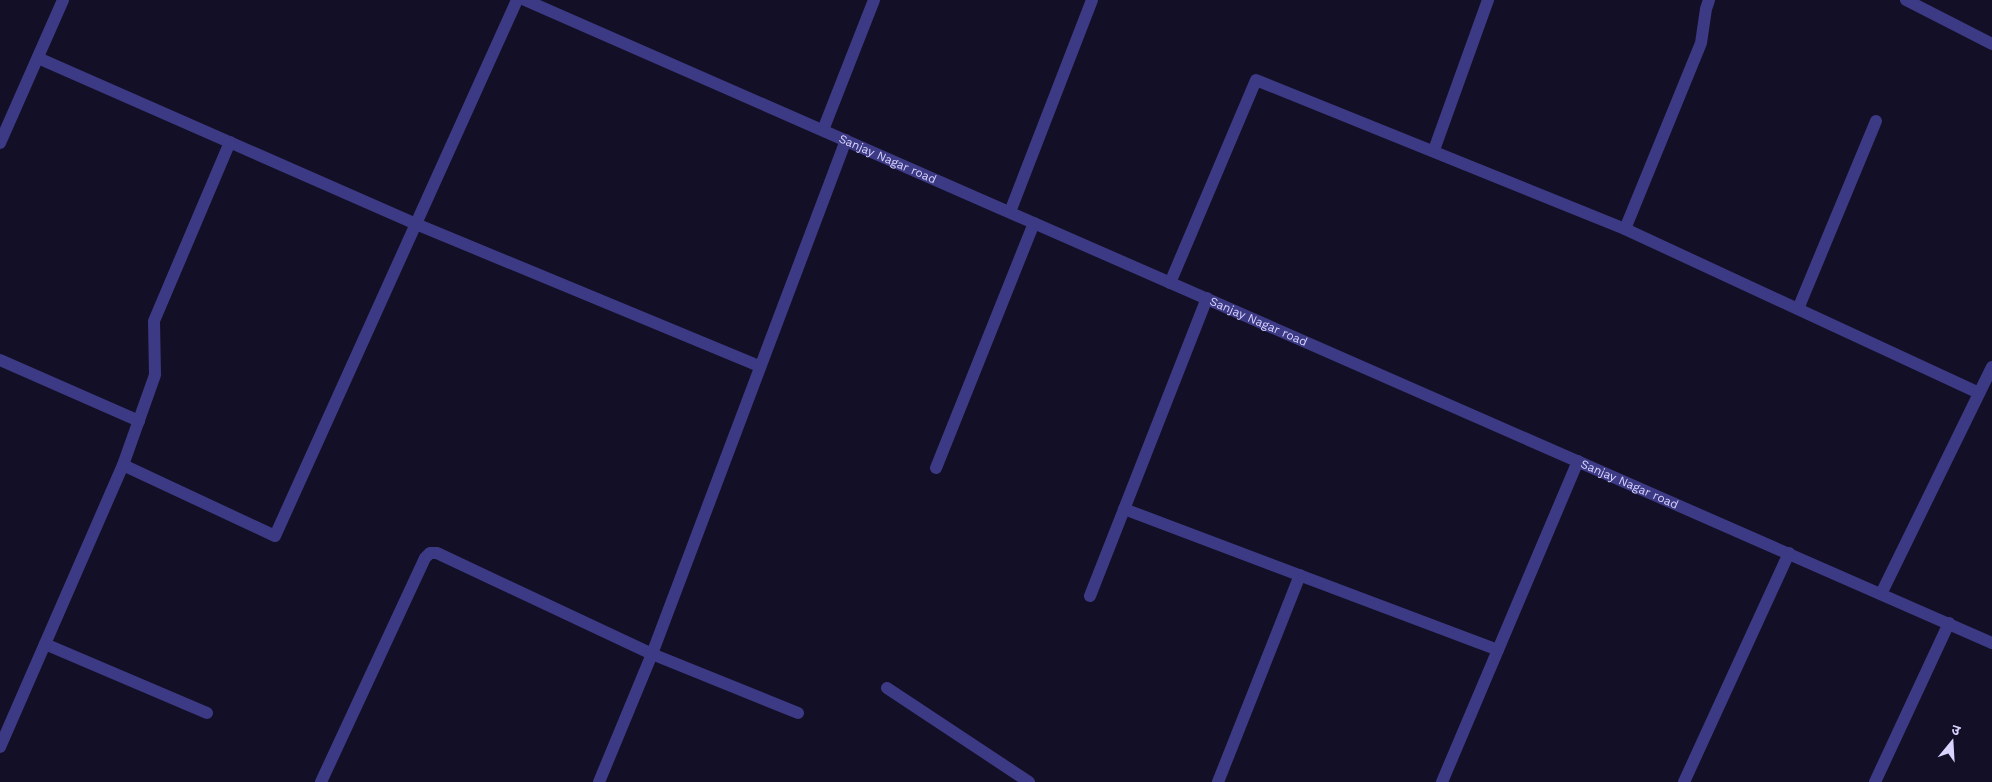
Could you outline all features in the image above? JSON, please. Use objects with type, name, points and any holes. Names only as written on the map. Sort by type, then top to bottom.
[{"type":"street","points":[[0,143],[64,0]]},
{"type":"street","points":[[123,465],[275,536],[517,0]]},
{"type":"street","name":"Sanjay Nagar road","points":[[525,0],[1992,642]]},
{"type":"street","points":[[823,130],[874,0]]},
{"type":"street","points":[[1010,212],[1092,0]]},
{"type":"street","points":[[1434,150],[1488,0]]},
{"type":"street","points":[[1625,229],[1701,43],[1709,0]]},
{"type":"street","points":[[1906,0],[1992,44]]},
{"type":"street","points":[[38,58],[416,224],[759,366]]},
{"type":"street","points":[[1170,282],[1256,80],[1434,150],[1625,229],[1979,393]]},
{"type":"street","points":[[1798,310],[1876,121]]},
{"type":"street","points":[[599,782],[652,654],[759,366],[846,140]]},
{"type":"street","points":[[0,747],[123,465],[155,375],[154,321],[230,142]]},
{"type":"street","points":[[936,468],[1034,223]]},
{"type":"street","points":[[1090,596],[1207,298]]},
{"type":"street","points":[[0,360],[139,421]]},
{"type":"street","points":[[1881,594],[1992,368]]},
{"type":"street","points":[[1442,782],[1578,461]]},
{"type":"street","points":[[1124,509],[1498,650]]},
{"type":"street","points":[[321,782],[425,558],[430,553],[437,553],[652,654],[798,713]]},
{"type":"street","points":[[1684,782],[1789,553]]},
{"type":"street","points":[[1218,782],[1300,576]]},
{"type":"street","points":[[1874,782],[1949,624]]},
{"type":"street","points":[[45,644],[207,713]]},
{"type":"street","points":[[887,688],[1029,782]]}]
